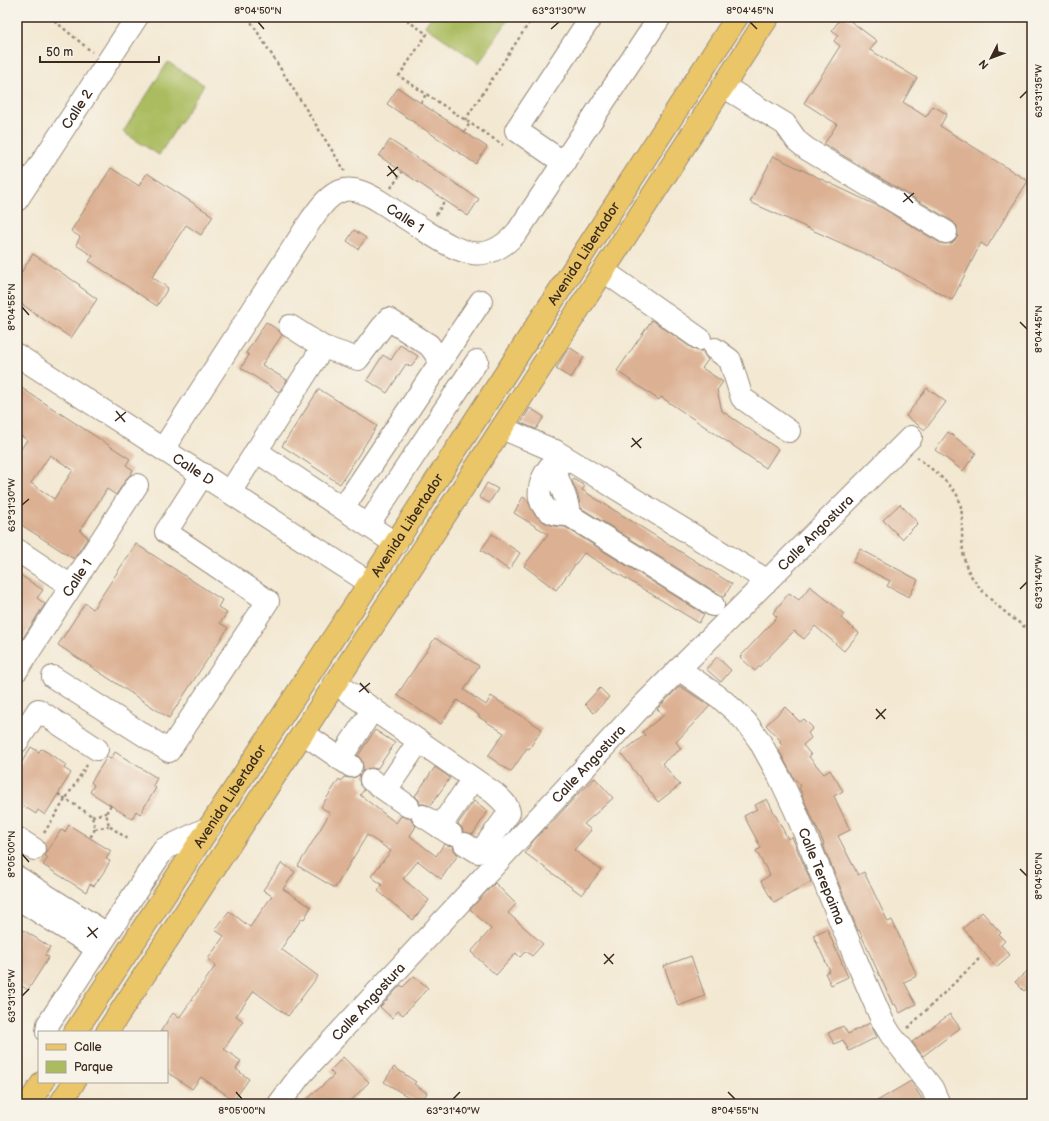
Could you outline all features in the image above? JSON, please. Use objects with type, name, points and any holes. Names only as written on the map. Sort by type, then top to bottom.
[{"type":"main road","name":"Avenida Libertador","points":[[76,1031],[396,544],[737,17]]},
{"type":"main road","name":"Avenida Libertador","points":[[108,1031],[336,683],[768,17]]},
{"type":"main road","points":[[370,583],[392,597]]},
{"type":"main road","points":[[28,1104],[42,1083]]},
{"type":"main road","points":[[60,1104],[73,1083]]},
{"type":"street","name":"Calle 2","points":[[17,200],[137,17]]},
{"type":"street","points":[[564,163],[516,130],[591,17]]},
{"type":"street","name":"Calle 1","points":[[350,189],[362,192],[375,198],[458,250],[476,254],[496,249],[512,238],[518,231],[660,17]]},
{"type":"street","points":[[724,86],[785,124],[797,141],[806,150],[946,232]]},
{"type":"street","points":[[163,449],[318,210],[336,193],[350,189]]},
{"type":"street","points":[[604,271],[730,360],[742,398],[789,431]]},
{"type":"street","points":[[343,508],[481,301]]},
{"type":"street","points":[[290,326],[323,347],[358,359],[388,318],[429,345],[441,361]]},
{"type":"street","points":[[230,492],[323,347]]},
{"type":"street","name":"Calle D","points":[[17,355],[370,583]]},
{"type":"street","points":[[368,525],[477,361]]},
{"type":"street","points":[[502,428],[768,581]]},
{"type":"street","name":"Calle Angostura","points":[[279,1104],[314,1060],[629,720],[907,441]]},
{"type":"street","points":[[256,451],[396,544]]},
{"type":"street","points":[[554,457],[556,476],[568,504],[569,515],[713,606]]},
{"type":"street","points":[[53,677],[169,751],[268,601],[166,532],[203,474]]},
{"type":"street","name":"Calle 1","points":[[17,670],[137,485]]},
{"type":"street","points":[[17,550],[71,586]]},
{"type":"street","name":"Calle Terepaima","points":[[679,669],[719,697],[735,711],[746,722],[759,740],[780,778],[796,812],[883,1022],[932,1088],[940,1104]]},
{"type":"street","points":[[336,683],[419,741],[473,779],[504,802],[508,807],[509,813],[482,850],[478,852],[378,785],[419,741]]},
{"type":"street","points":[[303,733],[345,762],[373,709]]},
{"type":"street","points":[[17,742],[38,710],[97,749]]},
{"type":"street","points":[[438,825],[473,779]]},
{"type":"street","points":[[47,1031],[48,1024],[164,849],[210,827]]},
{"type":"street","points":[[17,877],[102,942]]},
{"type":"street","points":[[17,898],[102,942]]},
{"type":"path","points":[[50,17],[106,64]]},
{"type":"path","points":[[248,17],[345,169],[350,189]]},
{"type":"path","points":[[402,17],[427,34],[399,76],[508,149]]},
{"type":"path","points":[[524,17],[531,21]]},
{"type":"path","points":[[465,120],[533,17]]},
{"type":"path","points":[[421,103],[426,94]]},
{"type":"path","points":[[464,132],[470,123]]},
{"type":"path","points":[[907,441],[957,496],[961,510],[964,557],[967,567],[979,586],[1015,620],[1032,632]]},
{"type":"path","points":[[26,843],[66,799],[97,749]]},
{"type":"path","points":[[58,794],[92,816],[95,829],[90,838]]},
{"type":"path","points":[[111,805],[106,813],[109,826],[128,839]]},
{"type":"path","points":[[92,816],[106,813]]},
{"type":"path","points":[[95,829],[109,826]]},
{"type":"path","points":[[896,1040],[981,957]]},
{"type":"green space","points":[[431,17],[510,17],[479,63],[425,26]]},
{"type":"green space","points":[[168,62],[204,85],[159,155],[123,132]]},
{"type":"building","points":[[842,17],[845,17],[877,41],[870,50],[917,78],[903,102],[926,117],[933,106],[947,114],[940,126],[1028,181],[987,247],[981,243],[952,300],[883,262],[750,202],[773,156],[882,208],[940,243],[952,243],[957,238],[957,226],[952,221],[824,144],[837,124],[804,103],[840,46],[834,41],[838,35],[832,30]]},
{"type":"building","points":[[398,88],[487,147],[476,164],[387,104]]},
{"type":"building","points":[[390,140],[479,199],[468,216],[379,156]]},
{"type":"building","points":[[111,168],[139,186],[147,173],[213,216],[201,235],[186,225],[152,277],[168,288],[157,306],[89,261],[93,256],[76,245],[80,237],[71,231]]},
{"type":"building","points":[[354,230],[366,238],[358,249],[347,241]]},
{"type":"building","points":[[33,254],[80,285],[79,286],[97,299],[71,338],[17,301],[17,279]]},
{"type":"building","points":[[652,320],[693,349],[703,351],[708,360],[702,368],[723,382],[717,390],[722,411],[778,449],[766,468],[661,397],[659,400],[617,371]]},
{"type":"building","points":[[266,322],[278,330],[282,335],[262,365],[287,380],[279,392],[241,368],[249,355],[246,353]]},
{"type":"building","points":[[400,345],[418,356],[411,367],[406,364],[387,393],[367,380],[383,355],[391,360]]},
{"type":"building","points":[[569,347],[584,357],[571,378],[556,369]]},
{"type":"building","points":[[17,385],[130,459],[126,465],[133,470],[130,475],[116,495],[107,489],[80,531],[88,537],[74,559],[17,522],[17,455],[27,440],[17,433]],"holes":[[[50,455],[73,470],[54,499],[31,483]]]},
{"type":"building","points":[[927,388],[946,402],[925,430],[906,416]]},
{"type":"building","points":[[319,389],[377,426],[340,484],[282,446]]},
{"type":"building","points":[[530,408],[544,417],[536,429],[521,423]]},
{"type":"building","points":[[948,432],[976,453],[963,471],[935,450]]},
{"type":"building","points":[[573,479],[585,486],[582,490],[732,584],[724,597],[581,508],[578,495],[572,481]]},
{"type":"building","points":[[487,483],[498,489],[489,503],[479,497]]},
{"type":"building","points":[[523,497],[528,501],[534,514],[544,522],[553,526],[565,527],[704,614],[699,623],[584,553],[556,590],[524,566],[548,534],[514,513]]},
{"type":"building","points":[[900,504],[918,523],[902,539],[883,520]]},
{"type":"building","points":[[492,534],[520,553],[509,570],[481,550]]},
{"type":"building","points":[[136,544],[222,600],[218,607],[227,613],[220,623],[228,628],[169,718],[58,645],[85,603],[93,609]]},
{"type":"building","points":[[860,549],[918,580],[909,597],[887,586],[890,581],[853,562]]},
{"type":"building","points":[[17,573],[43,590],[37,598],[45,604],[17,647]]},
{"type":"building","points":[[810,586],[844,614],[841,618],[859,633],[844,651],[815,626],[804,639],[794,631],[755,671],[740,657],[777,617],[773,613],[789,593],[799,600]]},
{"type":"building","points":[[435,638],[479,666],[464,690],[486,705],[491,696],[542,729],[511,772],[488,756],[504,733],[479,717],[479,715],[457,700],[441,724],[397,695]]},
{"type":"building","points":[[717,657],[731,670],[721,682],[706,669]]},
{"type":"building","points":[[680,686],[710,706],[676,742],[681,749],[662,763],[680,785],[658,802],[621,753],[645,735],[642,732],[664,715],[657,709]]},
{"type":"building","points":[[600,688],[609,697],[594,713],[585,704]]},
{"type":"building","points":[[785,707],[800,722],[804,719],[813,728],[808,733],[811,738],[803,745],[811,755],[809,757],[824,774],[830,770],[843,791],[834,796],[850,830],[838,836],[858,875],[864,872],[888,922],[892,920],[917,976],[904,982],[916,1004],[900,1013],[895,1004],[893,1005],[859,930],[858,931],[823,845],[824,844],[802,796],[803,795],[799,788],[801,786],[793,777],[779,750],[783,746],[779,742],[781,741],[766,725]]},
{"type":"building","points":[[375,730],[395,743],[377,769],[366,769],[362,772],[362,761],[358,756]]},
{"type":"building","points":[[31,747],[39,752],[41,749],[47,752],[66,765],[64,768],[71,773],[45,815],[38,810],[36,814],[17,802],[17,770]]},
{"type":"building","points":[[115,752],[157,778],[153,786],[156,788],[140,814],[136,811],[132,819],[90,792],[94,785],[91,782],[107,757],[111,759]]},
{"type":"building","points":[[435,767],[450,778],[430,806],[420,804],[419,800],[415,796]]},
{"type":"building","points":[[360,774],[360,785],[364,790],[360,795],[396,823],[401,816],[411,818],[412,822],[416,826],[410,836],[436,856],[444,844],[453,846],[458,855],[441,879],[418,861],[403,879],[429,900],[413,920],[378,891],[382,885],[371,876],[391,851],[367,835],[335,888],[298,866],[330,813],[321,807],[339,779],[341,781],[344,777],[356,777]]},
{"type":"building","points":[[595,778],[613,798],[584,824],[591,830],[574,850],[601,870],[582,895],[525,853],[545,828],[546,829],[577,795]]},
{"type":"building","points":[[767,799],[788,839],[792,837],[811,882],[774,903],[761,881],[770,875],[756,851],[761,848],[744,816],[757,809],[755,805]]},
{"type":"building","points":[[474,801],[488,811],[473,834],[463,832],[462,828],[458,824]]},
{"type":"building","points":[[69,825],[111,851],[106,859],[110,861],[105,870],[94,886],[90,884],[86,892],[43,865],[48,858],[45,855],[61,830],[65,832]]},
{"type":"building","points":[[282,863],[295,872],[283,889],[311,907],[304,919],[302,918],[281,949],[318,976],[288,1016],[254,991],[236,1016],[243,1021],[224,1049],[241,1061],[236,1069],[249,1079],[234,1100],[201,1077],[192,1089],[168,1073],[168,1031],[161,1031],[173,1013],[179,1018],[216,965],[208,959],[224,936],[215,930],[229,911],[250,927],[272,896],[263,890]]},
{"type":"building","points":[[495,883],[516,904],[508,913],[543,944],[532,956],[526,951],[520,957],[516,953],[496,975],[471,952],[491,929],[470,909]]},
{"type":"building","points":[[982,912],[1001,933],[999,935],[1005,941],[1001,945],[1010,955],[996,967],[963,928]]},
{"type":"building","points":[[17,926],[50,947],[45,955],[49,957],[28,990],[17,983]]},
{"type":"building","points":[[827,929],[848,977],[831,985],[825,973],[830,971],[813,935]]},
{"type":"building","points":[[691,956],[705,996],[678,1006],[664,966]]},
{"type":"building","points":[[1032,967],[1032,984],[1024,991],[1015,982]]},
{"type":"building","points":[[414,976],[428,988],[403,1015],[398,1011],[392,1018],[380,1007],[401,985],[403,987]]},
{"type":"building","points":[[950,1014],[960,1028],[923,1056],[912,1042]]},
{"type":"building","points":[[870,1023],[877,1037],[849,1051],[843,1040],[834,1044],[828,1033],[843,1026],[848,1034]]},
{"type":"building","points":[[343,1057],[369,1082],[348,1104],[302,1104],[334,1075],[330,1071]]},
{"type":"building","points":[[394,1067],[416,1082],[414,1084],[427,1093],[420,1104],[384,1082]]},
{"type":"building","points":[[911,1081],[925,1104],[872,1104]]}]
